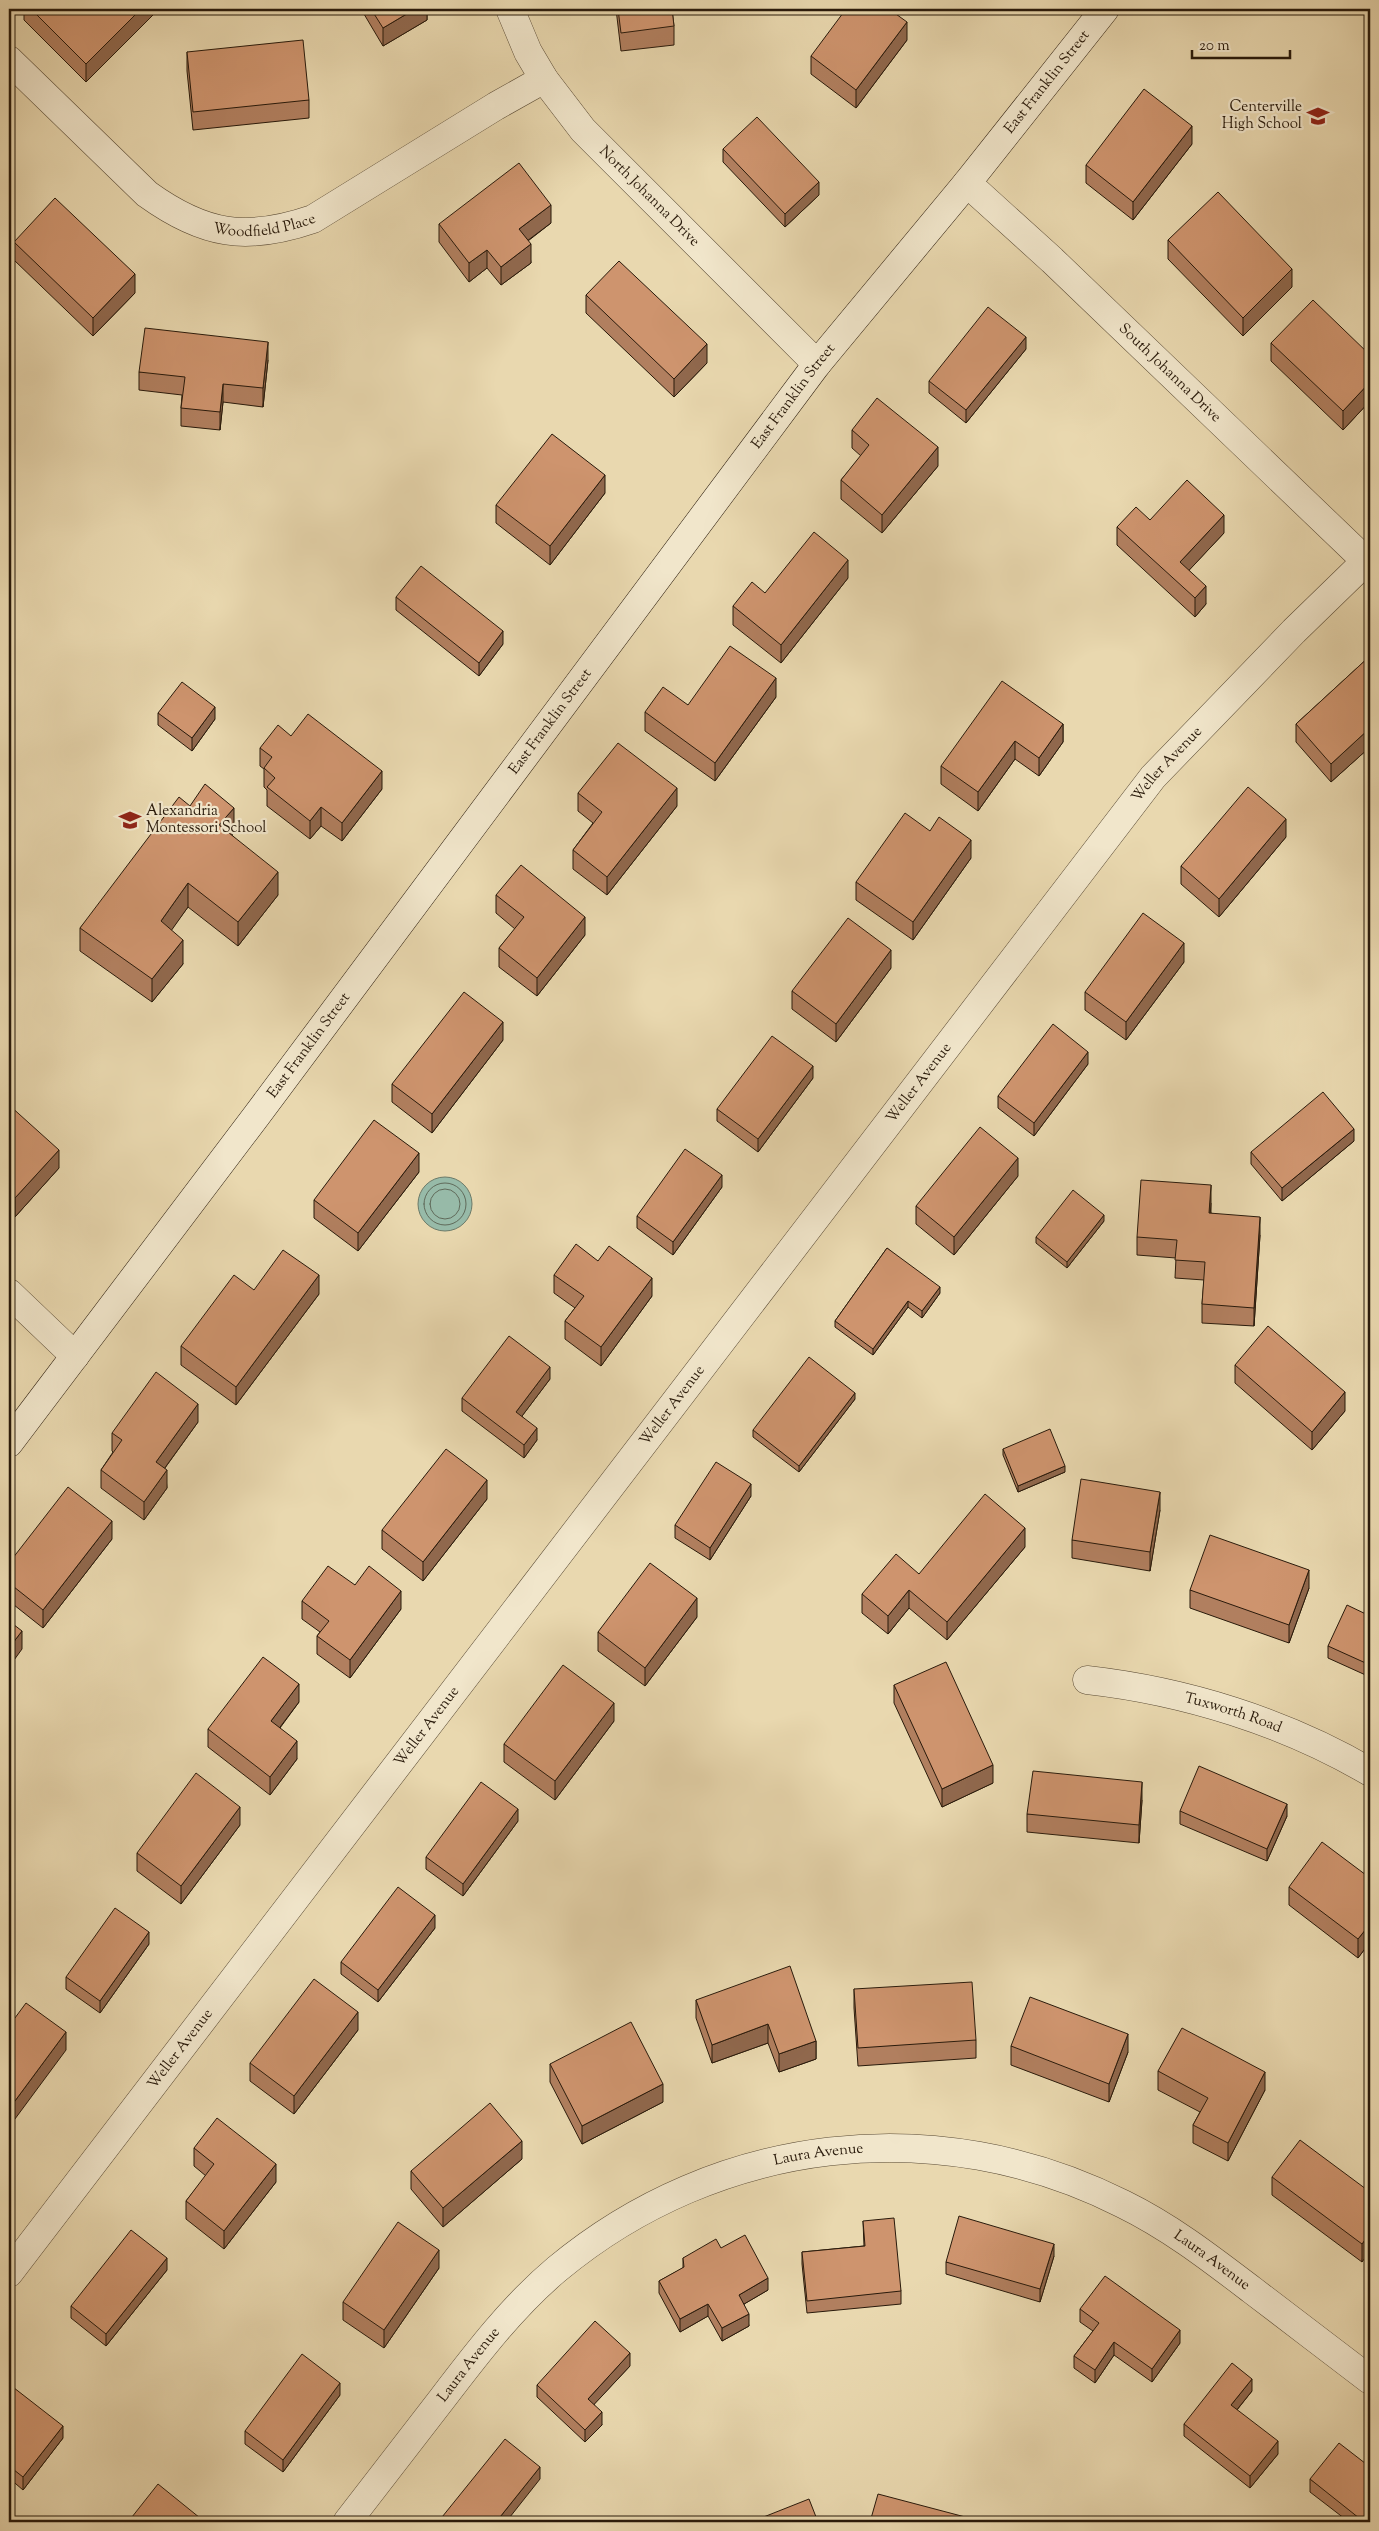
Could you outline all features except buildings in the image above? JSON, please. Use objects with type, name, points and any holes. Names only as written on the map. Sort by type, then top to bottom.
[{"type":"street","name":"North Johanna Drive","points":[[510,9],[528,52],[544,79],[583,130],[817,364]]},
{"type":"street","name":"East Franklin Street","points":[[9,1443],[275,1091],[817,364],[967,183],[1105,9]]},
{"type":"street","name":"Woodfield Place","points":[[9,60],[147,194],[166,208],[195,223],[226,232],[253,233],[283,229],[312,218],[496,106],[544,79]]},
{"type":"street","name":"South Johanna Drive","points":[[967,183],[1059,267],[1368,563]]},
{"type":"street","name":"Weller Avenue","points":[[9,2274],[1153,777],[1294,631],[1368,563]]},
{"type":"street","points":[[9,1293],[74,1356]]},
{"type":"street","name":"Tuxworth Road","points":[[1087,1680],[1132,1685],[1188,1698],[1284,1730],[1342,1756],[1370,1772]]},
{"type":"street","name":"Laura Avenue","points":[[348,2522],[480,2349],[523,2301],[558,2269],[603,2235],[665,2200],[721,2176],[771,2160],[827,2150],[895,2146],[938,2149],[1023,2166],[1075,2182],[1123,2204],[1183,2238],[1370,2380]]},
{"type":"water","points":[[445,1177],[455,1179],[464,1185],[470,1194],[472,1204],[470,1214],[464,1223],[455,1229],[445,1231],[435,1229],[426,1223],[420,1214],[418,1204],[420,1194],[426,1185],[435,1179]]},
{"type":"place","name":"Centerville High School","points":[[1318,116]]},
{"type":"place","name":"Alexandria Montessori School","points":[[130,820]]}]
